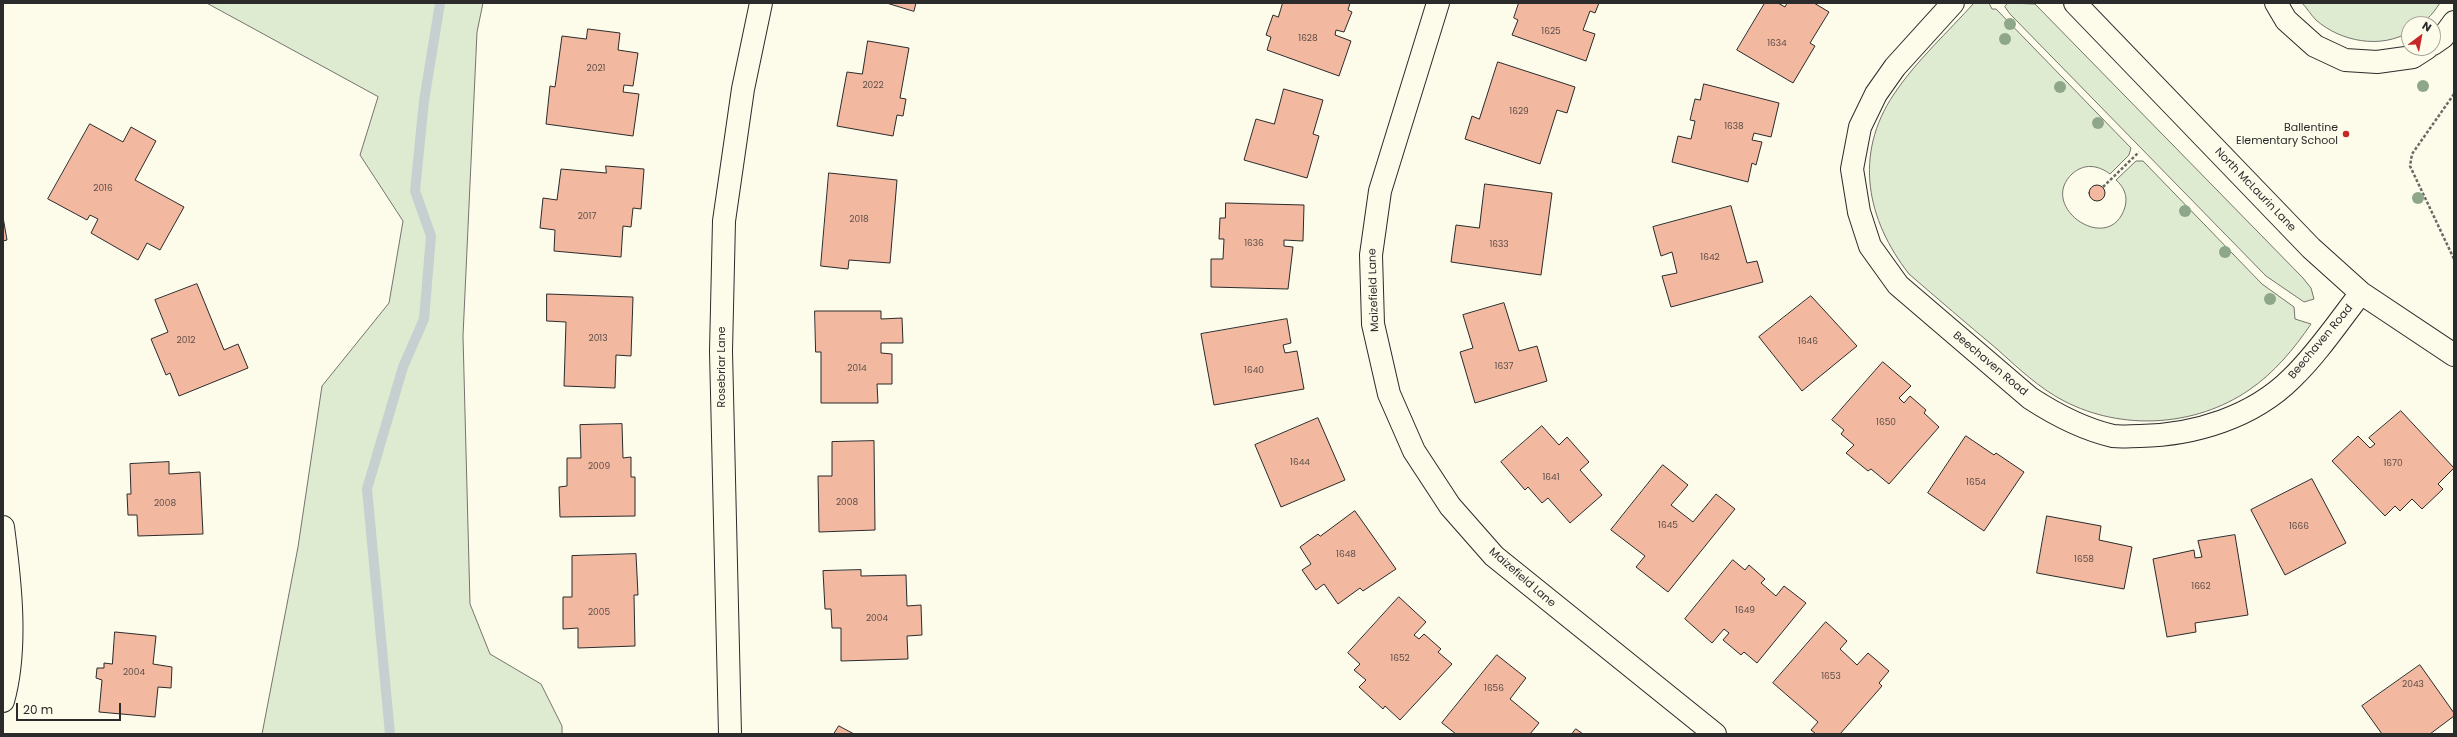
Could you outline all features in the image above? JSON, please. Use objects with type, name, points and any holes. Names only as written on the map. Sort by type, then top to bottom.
[{"type":"street","name":"Rosebriar Lane","points":[[730,734],[721,351],[724,220],[743,89],[762,3]]},
{"type":"street","name":"Maizefield Lane","points":[[1438,3],[1380,191],[1371,255],[1374,324],[1389,394],[1414,451],[1450,506],[1494,556],[1715,734]]},
{"type":"street","name":"Beechaven Road","points":[[1953,3],[1894,67],[1876,94],[1860,127],[1852,169],[1859,212],[1870,246],[1898,285],[2030,398],[2054,414],[2078,425],[2114,436],[2160,436],[2206,428],[2253,407],[2292,378],[2361,293]]},
{"type":"street","name":"North McLaurin Lane","points":[[2076,3],[2311,248],[2361,293],[2454,355]]},
{"type":"street","points":[[2276,3],[2286,20],[2315,46],[2345,60],[2377,62],[2415,56]]},
{"type":"street","points":[[2441,38],[2454,22]]},
{"type":"street","points":[[3,527],[10,584],[11,644],[3,701]]},
{"type":"path","points":[[2454,94],[2412,154],[2410,166],[2454,259]]},
{"type":"path","points":[[2103,187],[2139,152]]},
{"type":"green space","points":[[207,3],[483,3],[477,32],[463,336],[470,604],[490,654],[541,684],[562,726],[562,734],[262,734],[298,547],[322,386],[389,303],[403,221],[360,155],[378,97]]},
{"type":"green space","points":[[1974,3],[1989,3],[1992,9],[1996,9],[2131,148],[2129,155],[2110,174],[2091,166],[2081,168],[2072,174],[2064,187],[2063,200],[2069,212],[2080,222],[2092,227],[2105,228],[2117,221],[2125,207],[2126,195],[2116,180],[2136,161],[2143,161],[2262,284],[2294,307],[2295,319],[2311,324],[2283,360],[2267,376],[2249,390],[2228,402],[2205,412],[2182,418],[2158,421],[2134,420],[2110,417],[2086,411],[2064,401],[2037,384],[1909,274],[1883,232],[1875,209],[1870,187],[1870,164],[1873,140],[1881,117],[1894,94],[1922,58]]},
{"type":"green space","points":[[2008,3],[2035,4],[2303,278],[2311,288],[2314,299],[2304,302],[2266,276],[2010,14],[2005,7]]},
{"type":"green space","points":[[2302,3],[2440,3],[2430,16],[2401,16],[2401,36],[2386,40],[2361,41],[2349,38],[2326,28],[2316,20]]},
{"type":"building","points":[[887,3],[916,3],[914,11]]},
{"type":"building","points":[[1283,3],[1350,3],[1348,10],[1352,12],[1344,32],[1336,30],[1335,35],[1351,41],[1339,76],[1267,50],[1271,37],[1266,35],[1273,15],[1278,17]]},
{"type":"building","points":[[1519,3],[1599,3],[1595,13],[1590,11],[1583,30],[1595,34],[1586,61],[1512,35],[1518,20],[1514,18]]},
{"type":"building","points":[[1765,3],[1778,3],[1785,7],[1787,3],[1814,3],[1829,12],[1810,43],[1815,46],[1793,83],[1737,50]]},
{"type":"building","points":[[588,29],[620,33],[618,50],[638,53],[633,86],[624,85],[623,92],[639,94],[633,136],[546,124],[550,86],[555,87],[562,36],[586,39]]},
{"type":"building","points":[[868,41],[909,48],[900,98],[906,99],[903,116],[897,115],[893,136],[837,126],[847,72],[862,74]]},
{"type":"building","points":[[1498,62],[1575,87],[1567,113],[1557,110],[1540,164],[1465,139],[1472,116],[1479,119]]},
{"type":"building","points":[[1704,84],[1779,103],[1771,137],[1754,133],[1752,140],[1762,142],[1756,165],[1752,163],[1748,182],[1672,162],[1678,136],[1691,139],[1695,121],[1690,120],[1695,99],[1700,100]]},
{"type":"building","points":[[1284,89],[1323,100],[1313,134],[1319,136],[1307,178],[1244,160],[1256,119],[1274,124]]},
{"type":"building","points":[[90,124],[123,142],[131,127],[156,141],[135,180],[184,207],[160,250],[147,243],[138,260],[91,233],[98,219],[90,215],[87,220],[48,199]]},
{"type":"building","points":[[606,166],[644,169],[641,209],[633,208],[631,227],[623,226],[621,257],[554,251],[555,230],[540,228],[543,198],[557,200],[561,169],[606,173]]},
{"type":"building","points":[[829,173],[897,180],[890,263],[849,260],[848,269],[821,266]]},
{"type":"building","points":[[1485,184],[1552,193],[1541,275],[1451,262],[1456,225],[1479,228]]},
{"type":"building","points":[[2094,185],[2100,185],[2105,190],[2103,199],[2100,201],[2094,201],[2089,196],[2089,190]]},
{"type":"building","points":[[1226,203],[1304,205],[1303,241],[1284,240],[1284,246],[1293,247],[1288,289],[1211,287],[1211,259],[1223,259],[1224,239],[1219,239],[1220,218],[1225,218]]},
{"type":"building","points":[[1731,206],[1747,263],[1757,261],[1763,282],[1671,307],[1662,276],[1677,273],[1672,252],[1661,256],[1653,227]]},
{"type":"building","points":[[3,217],[7,240],[3,241]]},
{"type":"building","points":[[197,284],[224,350],[238,344],[248,368],[179,396],[170,373],[166,375],[151,339],[168,332],[155,300]]},
{"type":"building","points":[[547,294],[633,297],[631,356],[616,355],[615,388],[564,386],[566,322],[547,321]]},
{"type":"building","points":[[1811,296],[1857,346],[1802,391],[1759,337]]},
{"type":"building","points":[[1504,303],[1519,351],[1537,346],[1547,381],[1475,403],[1460,352],[1473,348],[1463,315]]},
{"type":"building","points":[[815,311],[881,311],[881,319],[902,318],[903,343],[881,343],[881,353],[892,354],[892,384],[877,384],[878,403],[821,403],[821,352],[816,352]]},
{"type":"building","points":[[1287,319],[1291,343],[1283,345],[1285,353],[1297,351],[1304,389],[1214,405],[1201,334]]},
{"type":"building","points":[[1883,362],[1911,386],[1899,398],[1904,403],[1910,396],[1926,410],[1924,413],[1939,427],[1889,484],[1871,469],[1868,471],[1846,453],[1854,445],[1841,434],[1844,430],[1832,420]]},
{"type":"building","points":[[2401,411],[2454,468],[2438,484],[2443,489],[2422,509],[2412,499],[2400,511],[2395,506],[2385,516],[2332,461],[2358,436],[2370,448],[2375,444],[2369,438]]},
{"type":"building","points":[[1318,418],[1345,480],[1281,507],[1255,445]]},
{"type":"building","points":[[622,424],[623,458],[631,457],[631,477],[635,477],[635,516],[560,517],[559,487],[567,486],[567,458],[581,458],[580,425]]},
{"type":"building","points":[[1542,426],[1559,445],[1567,437],[1589,462],[1580,470],[1602,495],[1570,523],[1548,498],[1542,503],[1528,487],[1525,490],[1501,462]]},
{"type":"building","points":[[1966,436],[1994,455],[1996,453],[2024,472],[1984,531],[1928,493]]},
{"type":"building","points":[[874,441],[875,530],[819,532],[818,476],[832,476],[832,442]]},
{"type":"building","points":[[169,462],[169,474],[200,472],[203,534],[138,536],[137,515],[128,515],[127,494],[131,494],[130,464]]},
{"type":"building","points":[[1663,465],[1688,485],[1671,505],[1693,522],[1716,494],[1735,509],[1668,592],[1636,567],[1645,556],[1611,530]]},
{"type":"building","points":[[2312,479],[2346,543],[2285,575],[2251,510]]},
{"type":"building","points":[[1355,511],[1396,569],[1363,591],[1360,588],[1338,604],[1324,584],[1316,590],[1302,570],[1311,564],[1300,547],[1318,534],[1320,536]]},
{"type":"building","points":[[2047,516],[2101,526],[2099,540],[2132,547],[2124,589],[2037,573]]},
{"type":"building","points":[[2235,535],[2248,615],[2195,623],[2196,632],[2167,637],[2153,559],[2194,550],[2195,558],[2202,557],[2198,541]]},
{"type":"building","points":[[636,554],[638,595],[634,595],[635,646],[578,648],[578,628],[563,629],[563,597],[572,597],[572,556]]},
{"type":"building","points":[[1733,560],[1745,570],[1749,565],[1765,579],[1761,583],[1776,596],[1784,586],[1806,603],[1757,663],[1744,652],[1741,655],[1723,640],[1729,633],[1724,629],[1712,643],[1685,619]]},
{"type":"building","points":[[861,570],[861,576],[906,575],[907,606],[921,605],[922,635],[907,636],[908,659],[841,661],[841,628],[832,628],[831,609],[825,609],[823,571]]},
{"type":"building","points":[[1399,597],[1426,622],[1414,635],[1419,639],[1424,634],[1441,649],[1438,652],[1452,664],[1400,720],[1385,706],[1383,709],[1359,687],[1366,680],[1354,670],[1360,664],[1348,653]]},
{"type":"building","points":[[1826,622],[1847,641],[1840,649],[1857,665],[1868,653],[1889,671],[1879,683],[1882,686],[1840,734],[1816,734],[1811,730],[1818,722],[1773,683]]},
{"type":"building","points":[[115,632],[156,636],[153,664],[172,667],[171,688],[158,687],[155,717],[99,712],[102,680],[96,678],[97,668],[104,668],[104,663],[112,664]]},
{"type":"building","points":[[1497,655],[1526,678],[1510,699],[1539,723],[1530,734],[1456,734],[1442,723]]},
{"type":"building","points":[[2420,665],[2454,713],[2454,716],[2430,734],[2382,734],[2362,706]]},
{"type":"building","points":[[839,726],[854,734],[834,734]]},
{"type":"building","points":[[1576,729],[1583,734],[1572,734]]},
{"type":"waterway","points":[[390,734],[367,489],[403,367],[424,319],[431,236],[415,191],[424,101],[440,3]]},
{"type":"place","name":"Ballentine Elementary School","points":[[2346,134]]}]
